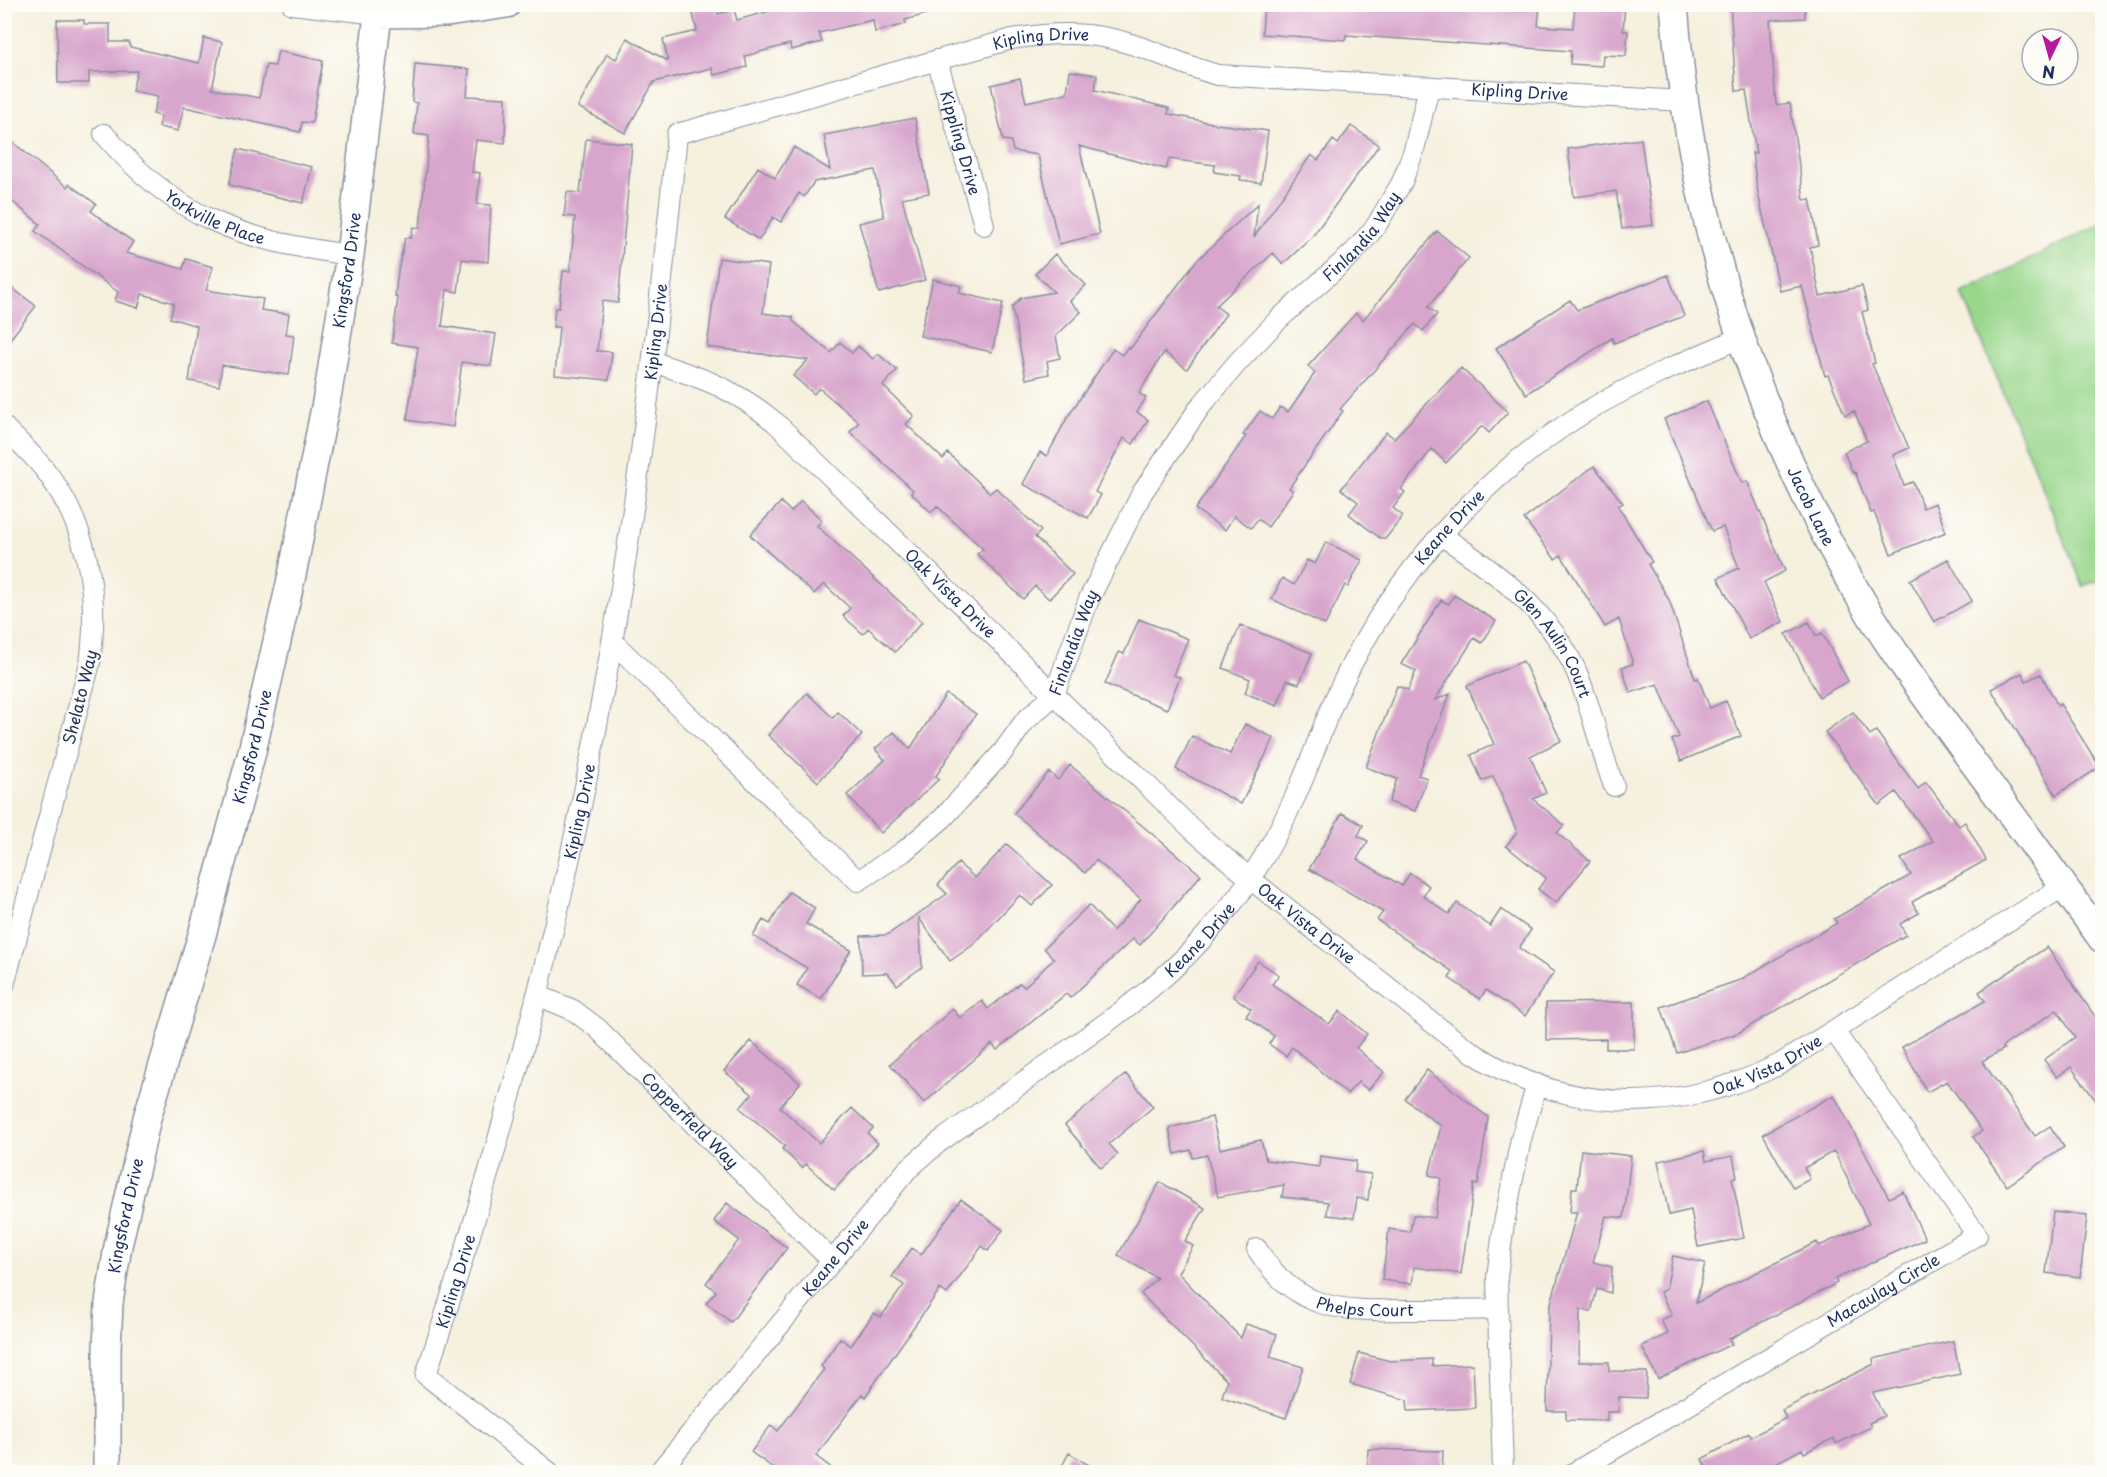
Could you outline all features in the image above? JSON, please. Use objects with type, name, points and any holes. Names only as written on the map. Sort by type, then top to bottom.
[{"type":"street","points":[[292,4],[447,14],[507,4]]},
{"type":"street","name":"Jacob Lane","points":[[1674,4],[1684,101],[1696,172],[1717,263],[1740,338],[1797,480],[1863,603],[1914,681],[2103,939]]},
{"type":"street","name":"Kingsford Drive","points":[[107,1473],[109,1303],[118,1246],[147,1118],[202,935],[250,756],[311,484],[350,255],[379,9]]},
{"type":"street","name":"Kipling Drive","points":[[549,1473],[426,1375],[503,1125],[564,883],[612,641],[640,465],[677,134],[1012,39],[1042,34],[1072,33],[1132,44],[1189,68],[1218,75],[1684,101]]},
{"type":"street","name":"Kippling Drive","points":[[937,60],[984,225]]},
{"type":"street","name":"Finlandia Way","points":[[612,641],[858,881],[903,852],[943,818],[996,761],[1025,721],[1054,695],[1089,599],[1142,493],[1200,407],[1238,362],[1279,319],[1354,252],[1376,226],[1402,182],[1430,87]]},
{"type":"street","name":"Yorkville Place","points":[[104,134],[122,155],[157,187],[212,221],[256,239],[350,255]]},
{"type":"street","name":"Keane Drive","points":[[659,1473],[831,1260],[907,1170],[938,1143],[1154,987],[1200,942],[1250,880],[1296,796],[1339,689],[1361,647],[1399,588],[1442,535],[1492,483],[1585,412],[1668,368],[1740,338]]},
{"type":"street","name":"Oak Vista Drive","points":[[653,362],[704,379],[735,393],[776,423],[1194,831],[1250,880],[1465,1047],[1507,1072],[1537,1084],[1585,1097],[1616,1101],[1662,1101],[1692,1096],[1753,1078],[1834,1031],[2064,886]]},
{"type":"street","name":"Shelato Way","points":[[4,427],[45,471],[68,505],[90,566],[95,631],[90,663],[4,986]]},
{"type":"street","name":"Glen Aulin Court","points":[[1442,535],[1494,571],[1523,596],[1547,624],[1576,673],[1614,786]]},
{"type":"street","name":"Copperfield Way","points":[[537,995],[573,1010],[597,1028],[831,1260]]},
{"type":"street","name":"Macaulay Circle","points":[[1575,1473],[1977,1235],[1834,1031]]},
{"type":"street","points":[[1503,1473],[1497,1278],[1504,1223],[1521,1139],[1537,1084]]},
{"type":"street","name":"Phelps Court","points":[[1257,1249],[1283,1282],[1321,1304],[1350,1311],[1497,1310]]},
{"type":"green space","points":[[2102,224],[2102,579],[2083,586],[1962,293]]},
{"type":"building","points":[[773,4],[941,4],[941,10],[905,20],[906,24],[875,32],[873,20],[819,33],[822,42],[791,50],[790,44],[745,56],[747,67],[714,75],[712,68],[654,82],[625,133],[578,107],[607,54],[616,59],[627,38],[668,61],[663,39],[697,31],[692,10],[716,5],[718,14],[734,10],[737,20],[774,10]]},
{"type":"building","points":[[1264,4],[1540,4],[1538,26],[1573,28],[1575,4],[1625,4],[1623,31],[1628,31],[1626,56],[1603,55],[1602,66],[1570,64],[1571,51],[1346,35],[1345,40],[1262,34]]},
{"type":"building","points":[[1730,4],[1805,4],[1805,18],[1770,20],[1776,105],[1790,103],[1804,200],[1810,199],[1814,218],[1818,245],[1810,247],[1820,296],[1862,286],[1868,310],[1862,312],[1875,363],[1872,364],[1909,448],[1893,455],[1904,485],[1913,482],[1923,508],[1935,503],[1946,532],[1891,554],[1874,512],[1871,513],[1855,472],[1853,473],[1844,452],[1867,441],[1854,411],[1845,415],[1828,375],[1825,376],[1802,286],[1780,291],[1758,193],[1752,153],[1756,153],[1746,90],[1736,91]]},
{"type":"building","points":[[57,20],[84,20],[84,24],[110,24],[110,42],[129,42],[130,47],[199,63],[204,38],[222,42],[212,89],[259,98],[266,65],[275,66],[278,51],[323,61],[312,123],[302,122],[300,132],[184,107],[178,131],[159,127],[161,116],[153,114],[158,96],[132,91],[137,71],[89,72],[89,83],[58,83]]},
{"type":"building","points":[[415,64],[469,69],[467,96],[506,98],[505,143],[476,140],[472,172],[480,173],[477,204],[491,205],[488,262],[462,259],[458,292],[447,290],[442,326],[496,334],[491,366],[462,362],[453,427],[407,420],[418,347],[392,343],[398,298],[395,297],[398,271],[405,238],[411,238],[413,227],[420,228],[429,136],[414,134],[417,103],[412,102]]},
{"type":"building","points":[[1070,71],[1097,75],[1095,90],[1169,108],[1168,114],[1268,131],[1261,183],[1240,180],[1241,176],[1214,172],[1215,165],[1169,159],[1166,169],[1079,146],[1100,234],[1059,244],[1038,155],[1013,151],[1011,141],[1003,140],[991,85],[1020,78],[1026,102],[1067,93]]},
{"type":"building","points":[[915,118],[929,193],[902,198],[925,280],[879,293],[859,223],[884,217],[875,170],[814,182],[804,197],[799,193],[781,222],[773,217],[759,240],[725,219],[758,167],[775,178],[794,147],[830,170],[824,135]]},
{"type":"building","points":[[1351,126],[1379,145],[1312,237],[1283,264],[1273,253],[1216,306],[1226,314],[1187,369],[1164,352],[1139,393],[1146,398],[1137,412],[1148,420],[1133,444],[1124,438],[1095,492],[1101,495],[1088,518],[1023,484],[1040,452],[1047,456],[1067,418],[1113,349],[1122,355],[1128,347],[1130,349],[1196,261],[1258,204],[1254,237],[1311,155],[1318,160],[1333,140],[1338,144]]},
{"type":"building","points":[[4,135],[67,187],[69,184],[96,204],[91,211],[133,242],[126,253],[183,269],[186,259],[213,267],[206,290],[263,299],[261,310],[289,314],[286,334],[294,335],[289,375],[222,365],[219,386],[189,381],[197,326],[170,318],[174,303],[142,294],[138,308],[115,301],[118,292],[35,231],[40,224],[4,195]]},
{"type":"building","points":[[586,139],[632,144],[618,303],[602,301],[597,351],[612,352],[609,380],[555,375],[559,327],[553,327],[555,308],[559,308],[563,271],[570,271],[575,217],[564,216],[567,192],[580,193]]},
{"type":"building","points":[[1641,139],[1653,225],[1622,229],[1616,191],[1574,197],[1568,149]]},
{"type":"building","points":[[238,149],[312,167],[303,203],[229,185]]},
{"type":"building","points":[[1437,231],[1469,258],[1428,307],[1437,314],[1423,331],[1415,324],[1340,409],[1343,411],[1289,488],[1293,491],[1268,527],[1258,519],[1251,528],[1234,516],[1225,530],[1195,509],[1246,436],[1243,435],[1260,411],[1272,419],[1280,407],[1288,412],[1315,373],[1308,366],[1356,313],[1363,320]]},
{"type":"building","points":[[1055,254],[1086,285],[1070,301],[1081,312],[1056,336],[1060,358],[1047,361],[1049,374],[1026,379],[1012,307],[1021,298],[1054,292],[1035,274]]},
{"type":"building","points":[[719,258],[769,265],[763,313],[793,317],[793,321],[831,353],[840,342],[852,353],[858,346],[873,359],[878,354],[897,370],[883,386],[914,416],[906,424],[943,459],[948,453],[990,493],[996,488],[1041,531],[1035,537],[1073,574],[1049,599],[1035,586],[1023,599],[977,554],[983,549],[937,506],[931,512],[911,493],[913,490],[850,432],[859,422],[819,388],[814,394],[793,376],[808,360],[707,347]]},
{"type":"building","points":[[1668,275],[1684,316],[1614,343],[1612,338],[1526,394],[1496,348],[1570,300],[1577,310]]},
{"type":"building","points":[[933,279],[961,286],[959,293],[1003,303],[992,352],[920,336]]},
{"type":"building","points":[[4,282],[36,306],[4,347]]},
{"type":"building","points":[[1461,368],[1508,412],[1489,433],[1482,426],[1446,463],[1432,449],[1401,489],[1405,492],[1393,508],[1403,516],[1386,538],[1380,538],[1349,514],[1358,502],[1341,489],[1386,432],[1394,438]]},
{"type":"building","points":[[1707,401],[1742,483],[1747,481],[1785,571],[1764,582],[1783,622],[1749,639],[1718,578],[1739,568],[1723,527],[1712,531],[1664,419]]},
{"type":"building","points":[[1594,466],[1623,503],[1618,506],[1652,562],[1648,564],[1669,600],[1695,679],[1698,678],[1710,708],[1726,701],[1741,736],[1681,761],[1672,740],[1679,737],[1658,684],[1630,693],[1622,667],[1633,664],[1619,619],[1605,627],[1561,555],[1555,559],[1524,519]]},
{"type":"building","points":[[801,501],[822,520],[817,526],[922,622],[895,652],[868,628],[863,634],[843,616],[850,608],[824,584],[814,594],[750,535],[781,502],[791,512]]},
{"type":"building","points":[[1326,542],[1362,560],[1348,587],[1345,585],[1325,625],[1272,599],[1282,578],[1294,585],[1307,560],[1315,564]]},
{"type":"building","points":[[1948,559],[1972,601],[1934,622],[1910,580]]},
{"type":"building","points":[[1454,595],[1496,621],[1482,643],[1474,638],[1435,700],[1450,694],[1418,775],[1427,778],[1415,811],[1389,802],[1397,779],[1366,767],[1397,686],[1408,690],[1416,671],[1401,664],[1441,600],[1449,604]]},
{"type":"building","points":[[1139,619],[1188,639],[1173,675],[1180,677],[1167,709],[1105,684],[1119,652],[1124,654]]},
{"type":"building","points":[[1809,622],[1816,636],[1822,633],[1848,681],[1819,697],[1786,634]]},
{"type":"building","points":[[1240,625],[1312,653],[1299,684],[1287,680],[1277,706],[1245,693],[1250,679],[1223,668]]},
{"type":"building","points":[[1523,661],[1561,741],[1530,756],[1546,793],[1533,799],[1564,825],[1557,833],[1590,861],[1556,903],[1538,889],[1546,878],[1506,846],[1517,832],[1493,776],[1482,781],[1471,755],[1494,744],[1467,686]]},
{"type":"building","points":[[2022,673],[2026,681],[2041,674],[2058,706],[2060,704],[2100,767],[2056,795],[1991,689]]},
{"type":"building","points":[[807,693],[833,718],[838,712],[862,735],[818,782],[768,735]]},
{"type":"building","points":[[946,694],[976,714],[936,776],[939,779],[881,833],[847,795],[885,760],[875,749],[894,732],[910,749]]},
{"type":"building","points":[[1853,712],[1870,735],[1876,731],[1918,789],[1926,782],[1959,826],[1965,822],[1986,860],[1912,902],[1919,913],[1900,924],[1906,935],[1738,1033],[1677,1053],[1661,1007],[1740,980],[1837,923],[1834,919],[1911,875],[1901,859],[1933,841],[1896,792],[1879,805],[1825,732]]},
{"type":"building","points":[[1245,724],[1274,738],[1241,804],[1176,769],[1192,736],[1230,754]]},
{"type":"building","points":[[1070,765],[1201,875],[1140,945],[1133,939],[1070,998],[1066,994],[997,1050],[992,1044],[924,1103],[890,1064],[953,1009],[960,1018],[982,1001],[988,1009],[1020,983],[1024,987],[1054,959],[1044,948],[1089,905],[1113,931],[1141,899],[1096,860],[1085,873],[1014,813],[1049,772],[1058,780]]},
{"type":"building","points":[[1342,813],[1363,825],[1358,836],[1368,841],[1357,859],[1402,886],[1410,873],[1429,886],[1423,896],[1449,914],[1457,903],[1490,926],[1501,909],[1531,930],[1519,948],[1554,972],[1525,1016],[1486,990],[1480,999],[1449,978],[1453,972],[1377,920],[1383,912],[1309,869]]},
{"type":"building","points":[[1007,844],[1052,885],[1032,906],[1020,895],[973,945],[950,961],[919,918],[922,967],[897,985],[888,973],[862,974],[861,936],[887,935],[947,894],[938,885],[958,863],[975,878]]},
{"type":"building","points":[[789,892],[815,908],[806,924],[851,950],[821,999],[797,985],[807,968],[753,936],[763,920],[770,924]]},
{"type":"building","points":[[2047,947],[2096,1018],[2103,1013],[2103,1110],[2071,1067],[2057,1077],[2044,1060],[2075,1037],[2057,1010],[2002,1047],[2004,1049],[1982,1061],[2035,1136],[2050,1126],[2064,1147],[2007,1186],[1973,1137],[1982,1131],[1947,1081],[1927,1092],[1902,1047],[1985,1001],[1979,992]]},
{"type":"building","points":[[1258,961],[1279,975],[1272,984],[1329,1024],[1340,1011],[1367,1034],[1356,1048],[1384,1072],[1368,1090],[1358,1082],[1347,1094],[1292,1047],[1286,1056],[1269,1044],[1274,1036],[1246,1016],[1251,1009],[1233,996]]},
{"type":"building","points":[[1634,1002],[1634,1049],[1606,1049],[1606,1039],[1546,1040],[1546,1003]]},
{"type":"building","points":[[751,1041],[800,1083],[780,1107],[819,1143],[852,1108],[873,1128],[868,1134],[878,1143],[834,1190],[806,1164],[802,1168],[782,1149],[785,1146],[740,1108],[752,1094],[724,1071]]},
{"type":"building","points":[[1427,1070],[1488,1117],[1478,1185],[1474,1184],[1461,1274],[1414,1267],[1412,1284],[1382,1280],[1389,1229],[1410,1232],[1413,1215],[1435,1218],[1441,1178],[1429,1175],[1441,1126],[1405,1099]]},
{"type":"building","points":[[1126,1074],[1153,1107],[1109,1144],[1118,1154],[1101,1168],[1065,1125]]},
{"type":"building","points":[[1834,1095],[1889,1198],[1903,1191],[1925,1239],[1835,1279],[1837,1283],[1729,1339],[1732,1344],[1658,1379],[1642,1346],[1668,1334],[1661,1320],[1672,1315],[1660,1292],[1666,1289],[1673,1256],[1705,1263],[1696,1303],[1817,1242],[1819,1246],[1869,1224],[1834,1151],[1804,1168],[1810,1179],[1793,1188],[1763,1134]]},
{"type":"building","points":[[1212,1117],[1220,1149],[1261,1140],[1266,1160],[1319,1167],[1320,1156],[1356,1161],[1355,1172],[1371,1174],[1368,1200],[1357,1198],[1354,1218],[1327,1215],[1328,1202],[1282,1197],[1284,1185],[1218,1197],[1207,1155],[1193,1158],[1191,1150],[1175,1154],[1169,1128]]},
{"type":"building","points":[[1581,1150],[1631,1156],[1624,1218],[1606,1216],[1593,1262],[1612,1267],[1611,1293],[1597,1289],[1591,1312],[1580,1309],[1579,1362],[1609,1362],[1609,1371],[1647,1372],[1646,1398],[1619,1397],[1618,1412],[1607,1412],[1607,1421],[1566,1420],[1566,1411],[1547,1411],[1549,1310],[1577,1212],[1570,1212],[1572,1188],[1577,1188]]},
{"type":"building","points":[[1704,1151],[1706,1161],[1733,1156],[1737,1177],[1732,1178],[1744,1238],[1698,1247],[1691,1210],[1669,1215],[1658,1161]]},
{"type":"building","points":[[1160,1182],[1205,1208],[1185,1241],[1193,1246],[1178,1273],[1241,1338],[1246,1324],[1277,1334],[1270,1357],[1303,1367],[1286,1418],[1222,1397],[1227,1381],[1141,1294],[1157,1278],[1118,1255]]},
{"type":"building","points":[[961,1199],[1003,1230],[988,1251],[982,1246],[947,1294],[940,1289],[865,1397],[862,1394],[816,1456],[838,1473],[780,1473],[751,1452],[771,1425],[778,1431],[824,1369],[821,1366],[840,1338],[851,1346],[874,1313],[881,1317],[904,1285],[892,1277],[912,1248],[921,1255]]},
{"type":"building","points":[[727,1203],[787,1248],[731,1322],[706,1303],[716,1291],[706,1283],[739,1240],[714,1221]]},
{"type":"building","points":[[2053,1212],[2087,1216],[2080,1277],[2046,1273]]},
{"type":"building","points":[[1953,1341],[1960,1374],[1873,1393],[1884,1416],[1869,1423],[1871,1427],[1836,1444],[1834,1438],[1804,1453],[1802,1449],[1757,1473],[1709,1473],[1702,1459],[1749,1433],[1751,1437],[1786,1418],[1782,1410],[1874,1364],[1873,1359]]},
{"type":"building","points":[[1359,1353],[1390,1361],[1432,1359],[1432,1366],[1473,1364],[1475,1408],[1408,1411],[1407,1400],[1350,1384]]},
{"type":"building","points":[[1368,1449],[1443,1451],[1442,1473],[1367,1473]]},
{"type":"building","points":[[1069,1453],[1102,1473],[1058,1473]]}]
